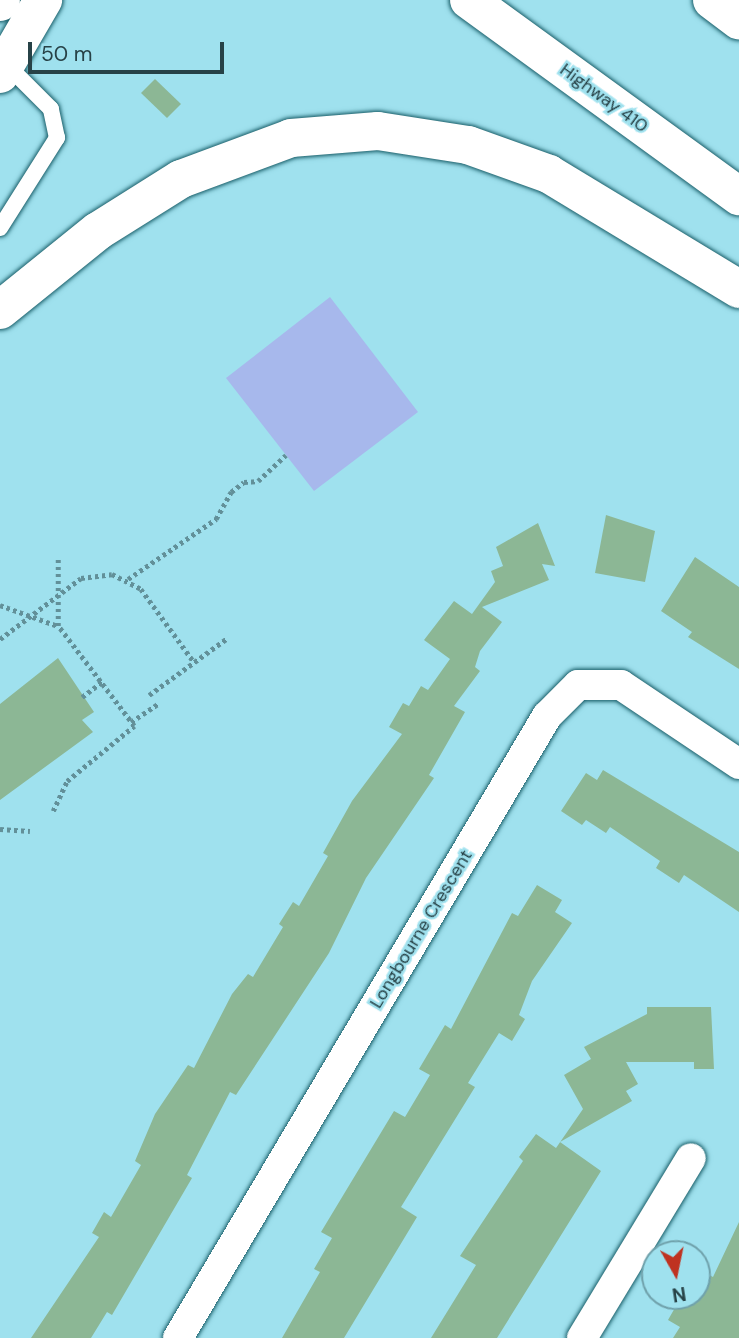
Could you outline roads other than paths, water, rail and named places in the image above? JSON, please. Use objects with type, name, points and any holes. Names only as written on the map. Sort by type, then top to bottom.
[{"type":"main road","points":[[3,69],[43,0]]},
{"type":"main road","name":"Highway 410","points":[[469,0],[739,196]]},
{"type":"main road","points":[[712,0],[739,20]]},
{"type":"main road","points":[[0,310],[89,237],[181,179],[291,138],[378,131],[468,145],[549,174],[739,289]]},
{"type":"street","name":"Longbourne Crescent","points":[[177,1338],[547,716],[578,685],[621,685],[739,764]]},
{"type":"street","points":[[582,1338],[691,1158]]},
{"type":"lane","points":[[0,228],[57,138],[51,109],[3,69]]}]
